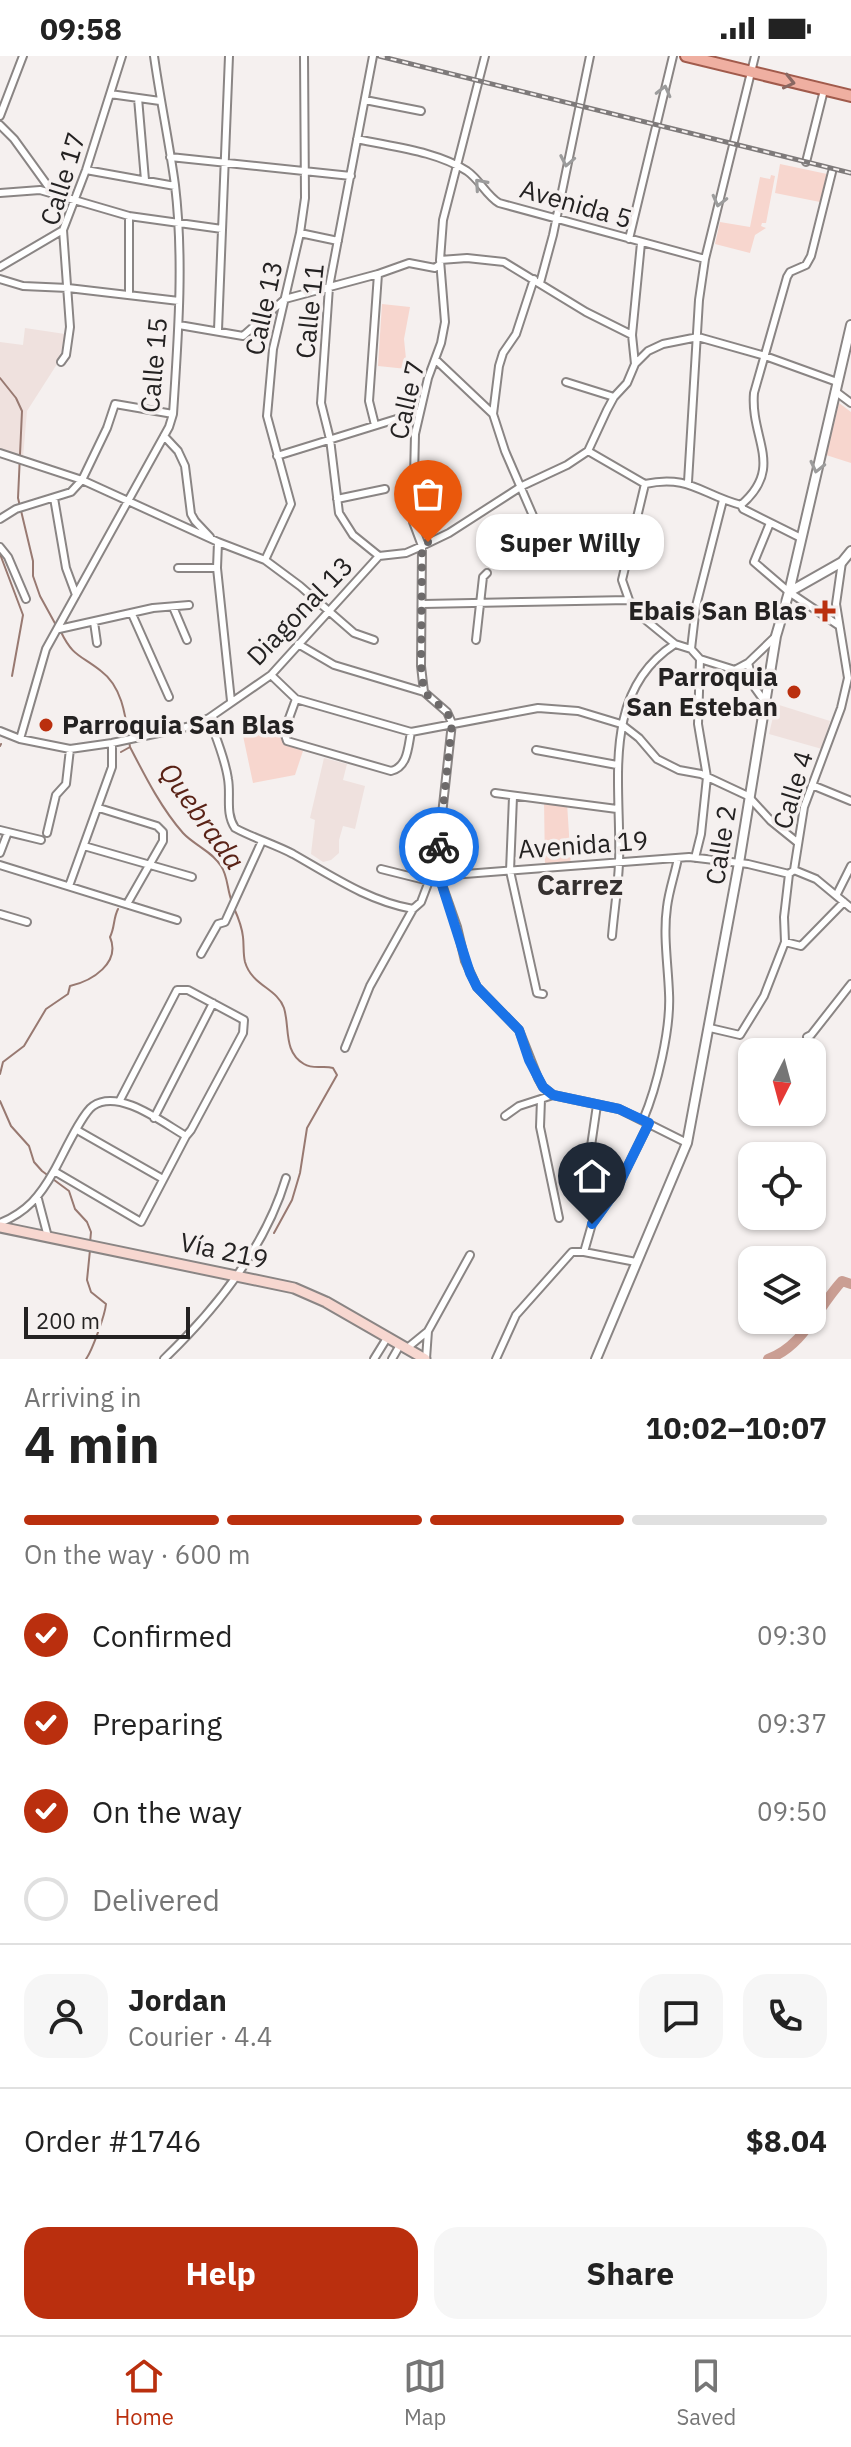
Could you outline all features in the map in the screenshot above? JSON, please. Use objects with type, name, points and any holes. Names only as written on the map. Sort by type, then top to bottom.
[{"type":"main road","points":[[686,56],[851,96]]},
{"type":"main road","name":"Vía 219","points":[[0,1225],[294,1288],[326,1302],[425,1359]]},
{"type":"street","points":[[0,116],[23,56]]},
{"type":"street","name":"Calle 17","points":[[61,362],[66,355],[70,327],[63,230],[86,170],[122,56]]},
{"type":"street","name":"Calle 15","points":[[20,739],[46,649],[164,436],[173,414],[179,325],[178,224],[175,186],[154,56]]},
{"type":"street","points":[[218,330],[229,56]]},
{"type":"street","name":"Calle 13","points":[[265,560],[291,504],[267,416],[273,349],[300,233],[305,171],[304,56]]},
{"type":"street","name":"Calle 7","points":[[424,692],[421,666],[422,546],[413,522],[415,434],[445,322],[440,262],[443,220],[485,56]]},
{"type":"street","points":[[590,56],[556,217],[537,281],[516,334],[503,353],[493,414],[505,451],[537,525],[559,531],[585,546],[627,558]]},
{"type":"street","points":[[629,239],[673,56]]},
{"type":"street","points":[[688,482],[699,300],[705,259],[755,56]]},
{"type":"street","name":"Calle 11","points":[[373,57],[329,287],[321,403],[330,439],[339,513],[353,535],[379,556]]},
{"type":"street","points":[[806,162],[824,90]]},
{"type":"street","points":[[110,94],[160,101]]},
{"type":"street","points":[[138,98],[145,180]]},
{"type":"street","points":[[365,100],[421,111]]},
{"type":"street","points":[[0,125],[14,139],[53,193]]},
{"type":"street","name":"Avenida 5","points":[[357,139],[424,154],[456,165],[479,181],[499,203],[705,259]]},
{"type":"street","points":[[170,157],[351,176]]},
{"type":"street","points":[[86,170],[175,186]]},
{"type":"street","points":[[741,505],[756,492],[763,478],[763,450],[753,407],[754,393],[787,277],[790,272],[806,265],[811,256],[832,172]]},
{"type":"street","points":[[0,193],[40,190],[129,216],[222,229]]},
{"type":"street","points":[[129,216],[129,295]]},
{"type":"street","points":[[0,267],[63,230]]},
{"type":"street","points":[[300,233],[338,241]]},
{"type":"street","points":[[635,364],[632,335],[641,243]]},
{"type":"street","points":[[179,325],[243,336],[285,299],[409,263],[435,268],[440,262],[467,258],[504,262],[586,312],[632,335]]},
{"type":"street","points":[[375,425],[369,401],[378,274]]},
{"type":"street","points":[[0,279],[23,286],[179,301]]},
{"type":"street","name":"Calle 2","points":[[596,1359],[687,1143],[739,863],[776,636],[792,588],[851,325]]},
{"type":"street","points":[[379,556],[406,553],[449,533],[522,486],[567,465],[588,451],[614,397],[627,383],[635,364],[648,351],[663,344],[698,337],[765,356],[836,386],[851,403]]},
{"type":"street","points":[[436,360],[493,414]]},
{"type":"street","points":[[566,382],[614,397]]},
{"type":"street","points":[[0,519],[16,509],[71,492],[82,480],[115,404],[173,414]]},
{"type":"street","points":[[277,456],[419,412]]},
{"type":"street","points":[[164,436],[178,451],[185,466],[189,503],[195,521],[215,541],[231,701]]},
{"type":"street","points":[[588,451],[645,484],[663,480],[688,482],[723,500],[741,505],[743,509],[801,538]]},
{"type":"street","points":[[0,453],[82,480],[215,541],[265,560],[354,633],[374,640]]},
{"type":"street","points":[[645,484],[622,580],[629,600],[642,617],[675,644],[691,649],[700,659],[735,670],[748,663],[776,636]]},
{"type":"street","points":[[337,499],[385,489]]},
{"type":"street","points":[[54,498],[66,568],[76,595]]},
{"type":"street","points":[[691,649],[696,606],[723,500]]},
{"type":"street","points":[[770,523],[754,562],[838,625]]},
{"type":"street","points":[[0,547],[8,557],[26,599]]},
{"type":"street","points":[[792,588],[842,562],[851,551]]},
{"type":"street","name":"Diagonal 13","points":[[0,731],[20,739],[70,749],[191,726],[209,718],[271,675],[379,556]]},
{"type":"street","name":"Calle 4","points":[[710,1028],[740,1035],[764,996],[785,942],[784,917],[797,842],[812,785],[841,708],[848,678],[836,604],[842,562]]},
{"type":"street","points":[[178,568],[217,568]]},
{"type":"street","points":[[476,640],[483,577],[487,573]]},
{"type":"street","points":[[423,604],[629,600]]},
{"type":"street","points":[[59,629],[153,608],[189,605]]},
{"type":"street","points":[[173,607],[187,640]]},
{"type":"street","points":[[132,614],[169,697]]},
{"type":"street","points":[[94,622],[97,643]]},
{"type":"street","points":[[298,644],[334,665],[424,692],[447,712],[452,723],[438,851],[439,876],[465,961],[477,987],[519,1030],[543,1087],[553,1095],[619,1109],[687,1143]]},
{"type":"street","points":[[612,936],[619,862],[617,765],[621,724],[644,669],[657,655],[675,644]]},
{"type":"street","points":[[695,858],[701,834],[707,777],[698,724],[700,659]]},
{"type":"street","points":[[748,663],[755,688],[765,702]]},
{"type":"street","points":[[271,675],[296,699],[411,732],[538,708],[578,711],[621,724],[639,738],[657,759],[748,796],[771,821],[797,842]]},
{"type":"street","points":[[296,699],[284,732],[287,741],[391,771],[405,763],[411,732]]},
{"type":"street","points":[[841,708],[851,711]]},
{"type":"street","points":[[209,718],[229,782],[230,822],[235,828],[289,852],[346,886],[379,900],[413,909]]},
{"type":"street","points":[[69,886],[112,767],[112,743]]},
{"type":"street","points":[[47,833],[56,795],[66,784],[70,749]]},
{"type":"street","points":[[536,750],[617,765]]},
{"type":"street","points":[[812,785],[851,801]]},
{"type":"street","points":[[495,793],[617,809]]},
{"type":"street","points":[[513,797],[510,871],[537,993],[543,994]]},
{"type":"street","points":[[99,808],[157,826],[163,832],[163,841],[127,904]]},
{"type":"street","points":[[0,853],[4,831],[41,840]]},
{"type":"street","points":[[201,954],[218,924],[225,922],[262,841]]},
{"type":"street","points":[[84,846],[192,877]]},
{"type":"street","points":[[584,1252],[592,1224],[615,1192],[655,1093],[669,995],[666,969],[667,908],[678,858]]},
{"type":"street","name":"Avenida 19","points":[[429,881],[439,876],[695,858],[791,872],[816,879],[851,908]]},
{"type":"street","points":[[0,865],[177,920]]},
{"type":"street","points":[[837,894],[851,866]]},
{"type":"street","points":[[345,1048],[370,986],[413,909],[421,902],[429,881],[381,869]]},
{"type":"street","points":[[785,942],[801,946],[844,902]]},
{"type":"street","points":[[0,914],[27,922]]},
{"type":"street","points":[[807,1037],[851,984]]},
{"type":"street","points":[[54,1171],[141,1222],[245,1026],[244,1020],[188,990],[177,990],[120,1100]]},
{"type":"street","points":[[154,1118],[213,1003]]},
{"type":"street","points":[[505,1116],[519,1106],[553,1095]]},
{"type":"street","points":[[541,1099],[540,1127],[559,1218]]},
{"type":"street","points":[[0,1225],[38,1199],[92,1106],[120,1100],[186,1136]]},
{"type":"street","points":[[590,1153],[597,1105]]},
{"type":"street","points":[[77,1130],[163,1179]]},
{"type":"street","points":[[164,1359],[238,1276],[271,1216],[286,1178]]},
{"type":"street","points":[[38,1199],[48,1237]]},
{"type":"street","points":[[496,1359],[516,1315],[566,1256],[572,1252],[584,1252],[636,1262]]},
{"type":"street","points":[[425,1359],[428,1331],[470,1255]]},
{"type":"street","points":[[392,1359],[403,1347],[428,1331]]},
{"type":"street","points":[[374,1359],[387,1338]]},
{"type":"shaded area","points":[[780,164],[827,174],[820,202],[775,193]]},
{"type":"shaded area","points":[[771,175],[775,176],[766,223],[761,226],[766,228],[755,235],[750,253],[715,244],[720,222],[750,227],[760,177],[770,179]]},
{"type":"shaded area","points":[[382,304],[410,307],[404,339],[407,369],[378,366]]},
{"type":"shaded area","points":[[25,328],[65,334],[59,361],[27,411],[23,458],[0,450],[0,342],[23,345]]},
{"type":"shaded area","points":[[839,403],[851,412],[851,463],[826,455]]},
{"type":"shaded area","points":[[776,704],[830,721],[822,749],[769,734]]},
{"type":"shaded area","points":[[263,722],[262,725],[280,731],[284,744],[303,751],[295,775],[253,783],[242,731]]},
{"type":"shaded area","points":[[324,758],[347,764],[343,780],[365,786],[355,829],[343,826],[339,853],[323,862],[311,854],[315,820],[310,818]]},
{"type":"shaded area","points":[[544,800],[567,803],[571,866],[545,868]]},
{"type":"waterway","points":[[0,378],[22,411],[18,498],[33,561],[33,576],[57,627]]},
{"type":"waterway","points":[[0,554],[23,615],[12,676]]},
{"type":"waterway","points":[[61,632],[74,651],[115,686],[123,706],[130,747],[121,752]]},
{"type":"waterway","name":"Quebrada","points":[[130,747],[175,823],[221,866],[232,902]]},
{"type":"waterway","name":"Quebrada","points":[[234,908],[242,930],[248,970],[281,1001],[293,1053],[304,1064],[333,1068],[337,1075],[307,1128],[292,1200],[274,1233]]},
{"type":"waterway","points":[[0,1074],[3,1062],[24,1046],[46,1009],[68,994],[70,986],[87,980],[108,963],[112,946],[110,937],[118,909]]},
{"type":"waterway","points":[[0,1101],[11,1126],[29,1146],[34,1162],[69,1191],[75,1209],[87,1222],[91,1232],[90,1243]]},
{"type":"waterway","points":[[86,1359],[106,1304],[91,1292],[87,1280],[90,1250]]},
{"type":"waterway","points":[[768,1359],[801,1336],[842,1281],[851,1284]]},
{"type":"railway","points":[[379,56],[851,173]]},
{"type":"way so far","points":[[428,542],[422,546],[421,666],[424,692],[447,712],[452,723],[439,847]]},
{"type":"place","name":"Super Willy","points":[[428,542]]},
{"type":"place","name":"Ebais San Blas","points":[[825,611]]},
{"type":"place","name":"Parroquia San Esteban","points":[[794,692]]},
{"type":"place","name":"Parroquia San Blas","points":[[46,725]]},
{"type":"district","name":"Carrez","points":[[580,885]]},
{"type":"route","points":[[439,847],[439,876],[470,973],[477,987],[519,1030],[529,1060],[543,1087],[553,1095],[619,1109],[649,1123],[615,1192],[592,1224]]}]
